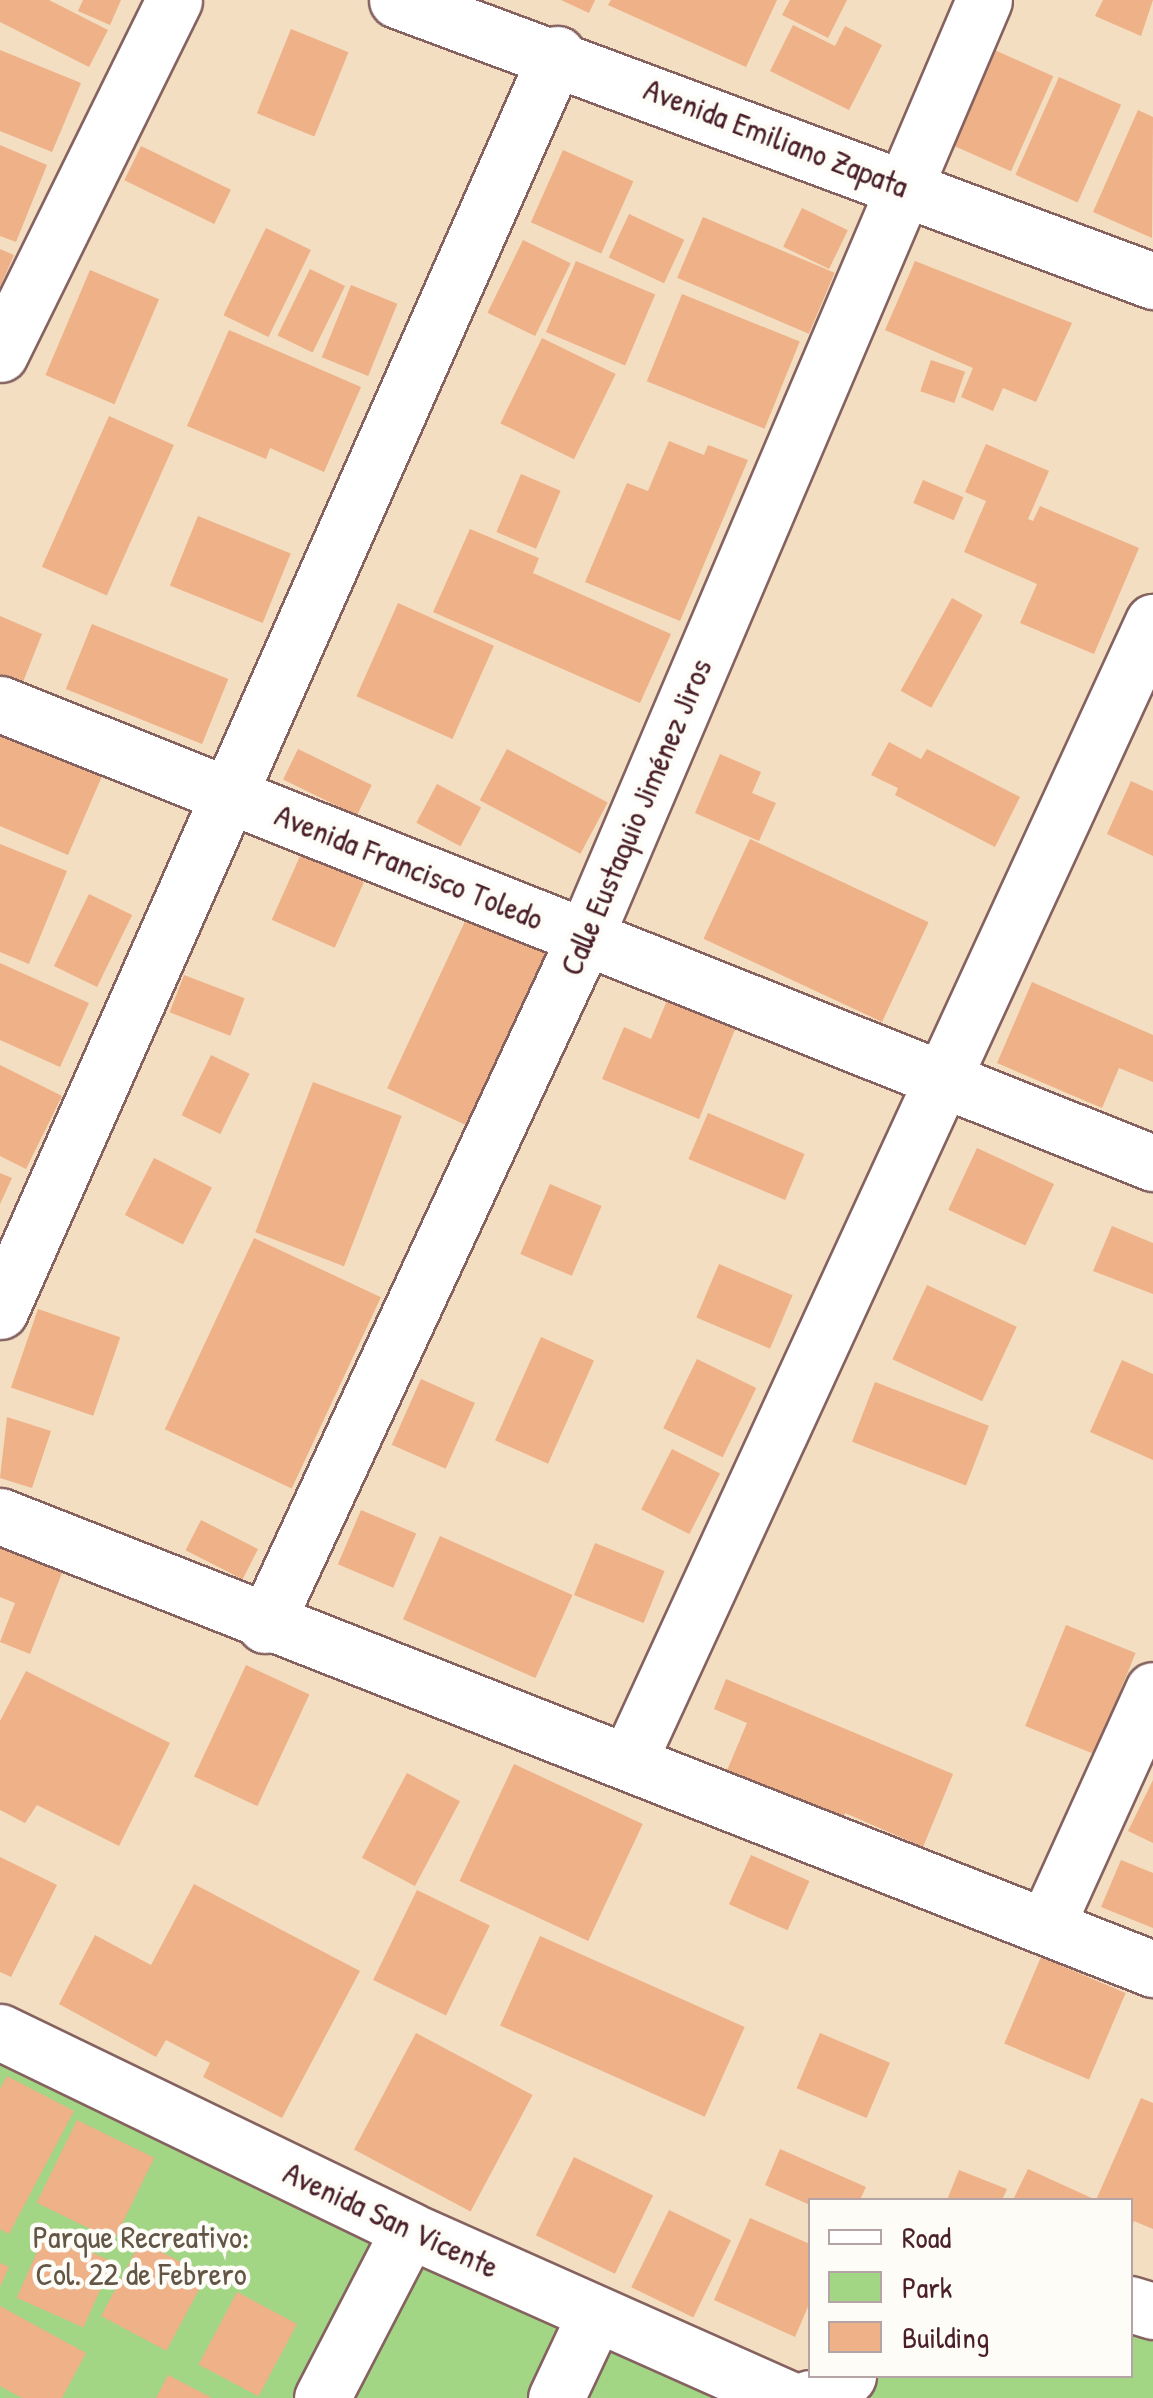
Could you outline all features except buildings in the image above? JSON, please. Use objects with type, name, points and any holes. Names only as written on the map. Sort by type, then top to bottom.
[{"type":"street","points":[[0,354],[174,0]]},
{"type":"street","name":"Avenida Emiliano Zapata","points":[[397,0],[557,54],[1153,281]]},
{"type":"street","name":"Calle Eustaquio Jiménez Jiros","points":[[265,1624],[585,937],[984,0]]},
{"type":"street","points":[[0,1311],[557,54]]},
{"type":"street","points":[[628,1760],[1153,622]]},
{"type":"street","name":"Avenida Francisco Toledo","points":[[0,704],[1153,1163]]},
{"type":"street","points":[[0,1516],[265,1624],[628,1760],[1153,1969]]},
{"type":"street","points":[[1046,1926],[1153,1690]]},
{"type":"street","name":"Avenida San Vicente","points":[[0,2032],[409,2230],[595,2316],[787,2398]]},
{"type":"street","points":[[322,2398],[409,2230]]},
{"type":"street","points":[[556,2398],[595,2316]]},
{"type":"street","points":[[810,2398],[822,2398],[846,2378]]},
{"type":"green space","name":"Parque Recreativo: Col. 22 de Febrero","points":[[0,2032],[821,2398],[0,2398]]},
{"type":"green space","points":[[1133,2314],[1153,2319],[1153,2398],[821,2398],[839,2378],[1133,2378]]}]
